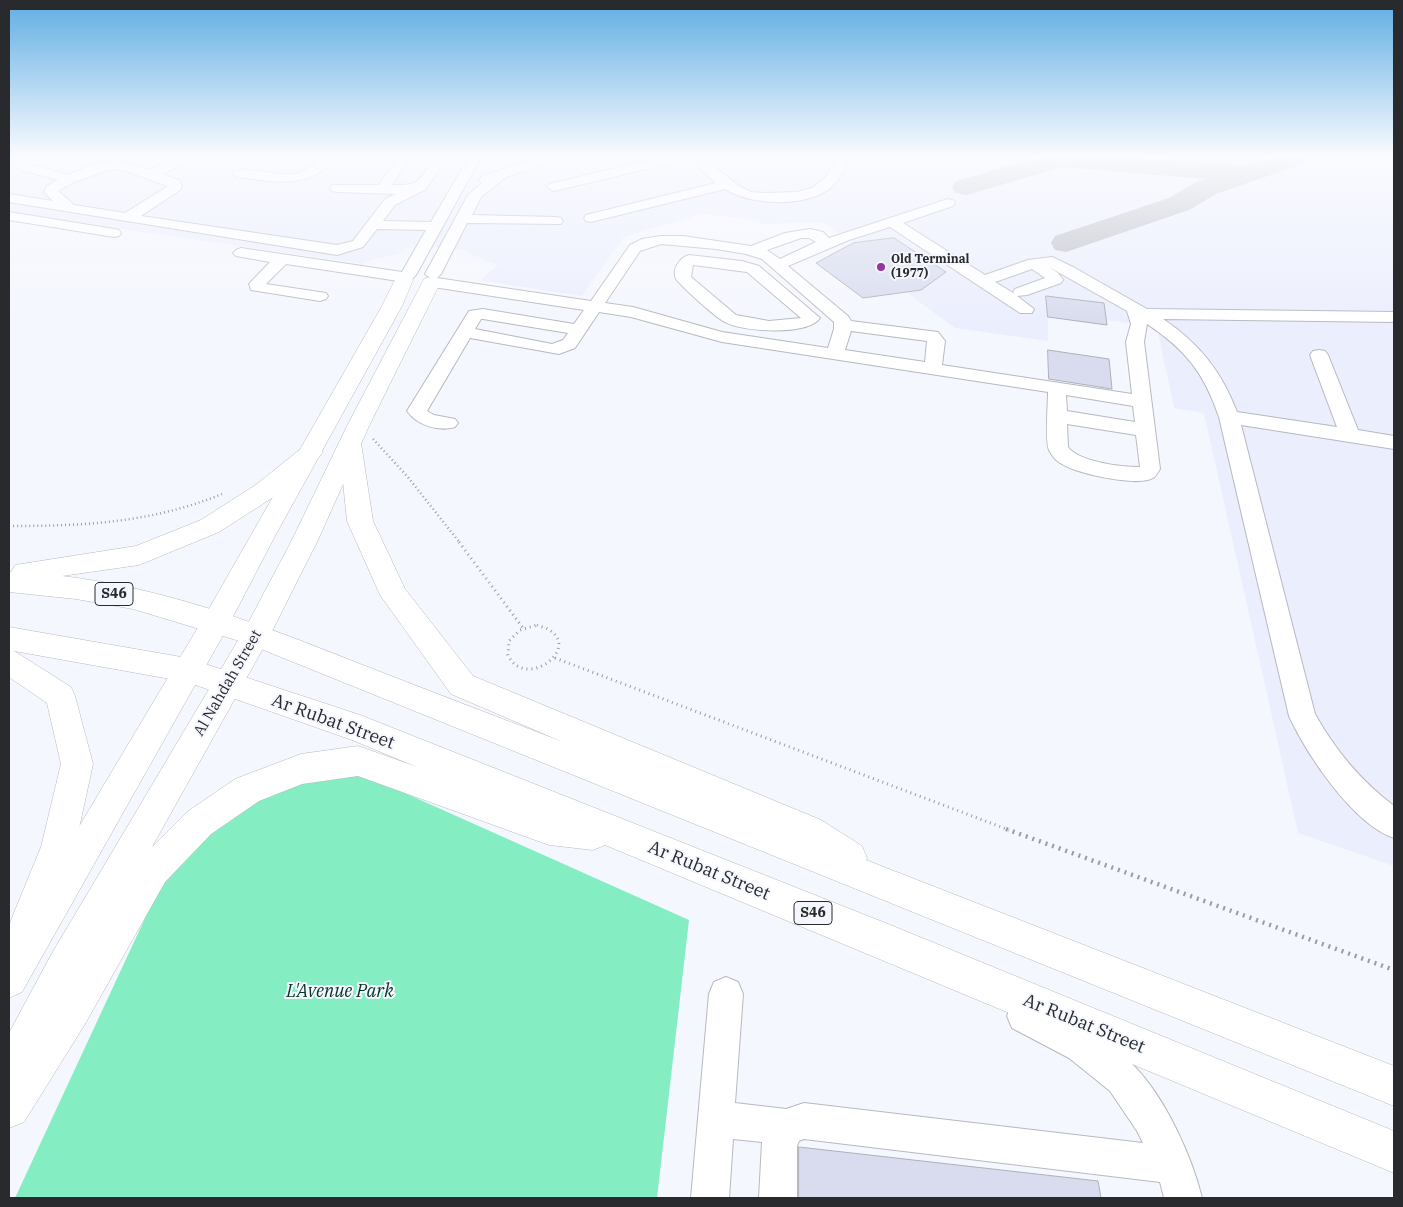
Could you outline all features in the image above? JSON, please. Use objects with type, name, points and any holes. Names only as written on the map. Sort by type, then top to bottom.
[{"type":"main road","points":[[406,277],[406,285],[410,286],[421,287],[432,280]]},
{"type":"main road","points":[[9,979],[216,622],[262,536],[392,306],[406,277]]},
{"type":"main road","name":"Al Nahdah Street","points":[[9,1074],[64,968],[256,635],[322,507],[354,434],[432,280]]},
{"type":"main road","points":[[354,434],[360,521],[394,595],[462,685],[809,832],[907,894]]},
{"type":"main road","points":[[9,572],[27,572],[139,555],[210,526],[266,490],[311,452]]},
{"type":"main road","name":"S46","points":[[9,582],[66,587],[117,595],[256,635],[1394,1086]]},
{"type":"main road","name":"Ar Rubat Street","points":[[9,639],[187,670],[360,729],[888,943],[1394,1152]]},
{"type":"main road","points":[[9,662],[60,696],[77,764],[58,847],[9,970]]},
{"type":"main road","points":[[9,1107],[71,1010],[153,870],[199,823],[248,790],[301,769],[358,761],[549,829],[622,836]]},
{"type":"street","points":[[97,213],[337,250],[358,244],[381,213]]},
{"type":"street","points":[[127,218],[134,213]]},
{"type":"street","points":[[223,250],[406,277],[444,213]]},
{"type":"street","name":"Al Nahdah Street","points":[[432,280],[466,213]]},
{"type":"street","points":[[591,218],[610,213]]},
{"type":"street","points":[[778,265],[844,237],[919,213]]},
{"type":"street","points":[[9,216],[126,234]]},
{"type":"street","points":[[372,225],[436,225],[462,221],[556,221]]},
{"type":"street","points":[[892,222],[1026,309]]},
{"type":"street","points":[[754,250],[797,234],[811,233],[822,238],[824,241],[813,250]]},
{"type":"street","points":[[448,423],[419,416],[417,411],[474,317],[479,314],[578,330],[635,248],[642,244],[661,240],[754,250],[767,256],[839,315],[844,325],[835,355]]},
{"type":"street","points":[[778,241],[813,250]]},
{"type":"street","points":[[694,260],[701,244]]},
{"type":"street","points":[[718,263],[727,247]]},
{"type":"street","points":[[282,259],[257,284],[257,287],[320,296]]},
{"type":"street","points":[[689,260],[718,263],[753,269],[812,318],[806,323],[758,325],[725,316],[684,279],[682,274],[685,264],[689,260]]},
{"type":"street","points":[[983,281],[1033,263],[1052,262],[1139,311],[1175,335],[1206,366],[1217,382],[1229,417],[1302,716],[1317,745],[1340,776],[1371,806],[1394,824]]},
{"type":"street","points":[[1021,292],[1055,280],[1033,263]]},
{"type":"street","points":[[432,280],[648,315],[697,332],[751,342],[835,355],[933,362],[1057,388],[1142,401]]},
{"type":"street","points":[[1139,311],[1394,317]]},
{"type":"street","points":[[1057,388],[1058,448],[1061,455],[1068,461],[1078,464],[1137,474],[1145,473],[1150,469],[1135,342],[1139,324],[1139,311]]},
{"type":"street","points":[[751,342],[758,325]]},
{"type":"street","points":[[844,325],[896,331],[893,343],[897,348],[933,362]]},
{"type":"street","points":[[1319,355],[1350,435]]},
{"type":"street","points":[[1058,416],[1146,430]]},
{"type":"street","points":[[1229,417],[1394,442]]},
{"type":"street","points":[[888,943],[1081,1046],[1122,1079],[1150,1118],[1178,1182]]},
{"type":"street","points":[[710,1198],[726,994]]},
{"type":"street","points":[[716,1119],[786,1127],[804,1121],[1178,1182]]},
{"type":"street","points":[[778,1198],[779,1146],[786,1127]]},
{"type":"path","points":[[354,434],[392,458],[484,572],[524,628]]},
{"type":"path","points":[[9,526],[80,526],[111,523],[154,516],[208,501],[224,493]]},
{"type":"path","points":[[538,625],[550,628],[558,636],[560,647],[555,658],[544,666],[537,668],[530,669],[516,666],[508,658],[506,647],[512,636],[524,628],[538,625]]},
{"type":"path","points":[[555,658],[1003,828],[1394,970]]},
{"type":"shaded area","points":[[11,213],[1394,213],[1394,866],[1298,833],[1204,413],[1174,408],[1157,327],[1107,320],[1107,325],[1048,317],[1048,341],[955,328],[906,292],[945,271],[894,238],[853,243],[821,222],[763,224],[756,220],[702,214],[624,237],[582,296],[483,281],[482,279],[498,265],[472,255],[468,251],[447,248],[407,248],[399,254],[370,260],[364,264]]},
{"type":"green space","name":"L'Avenue Park","points":[[360,773],[689,920],[657,1198],[15,1198],[180,843],[272,780]]},
{"type":"building","name":"Old Terminal (1977)","points":[[894,238],[946,272],[921,290],[863,298],[816,263],[853,243]]},
{"type":"building","points":[[1046,296],[1104,303],[1107,325],[1048,317]]},
{"type":"building","points":[[1048,350],[1109,359],[1112,389],[1049,379]]},
{"type":"building","points":[[799,1147],[1098,1181],[1101,1198],[799,1198]]},
{"type":"taxiway","points":[[1066,243],[1152,213]]},
{"type":"place","name":"Old Terminal (1977)","points":[[881,267]]}]
